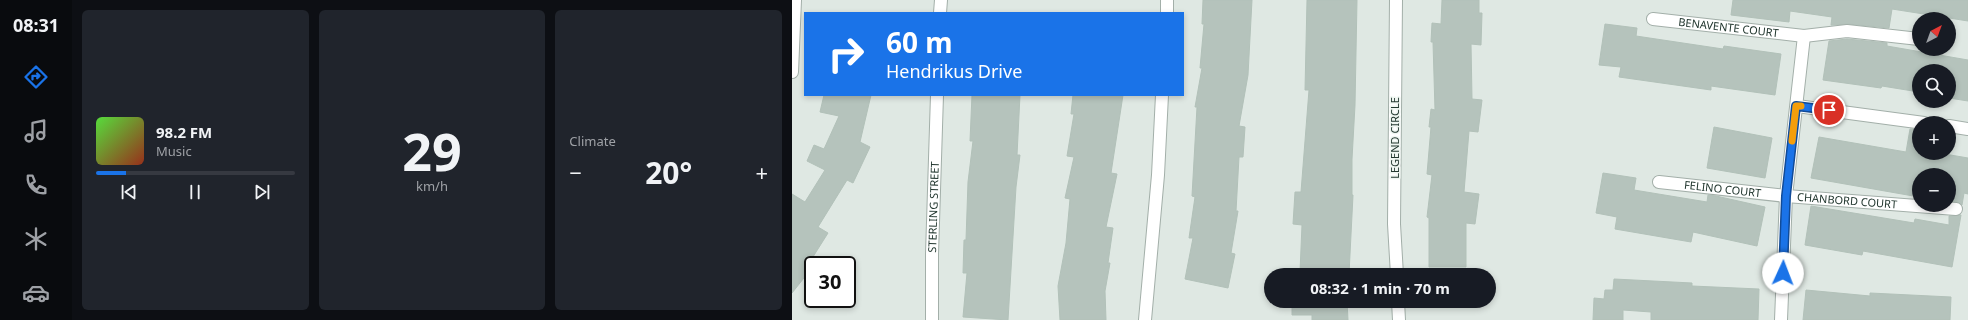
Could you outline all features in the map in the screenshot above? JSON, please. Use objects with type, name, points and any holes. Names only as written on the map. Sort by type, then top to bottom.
[{"type":"street","points":[[792,72],[796,0]]},
{"type":"street","points":[[940,12],[941,0]]},
{"type":"street","points":[[1167,0],[1167,12]]},
{"type":"street","name":"LEGEND CIRCLE","points":[[1396,0],[1394,224],[1397,268]]},
{"type":"street","name":"BENAVENTE COURT","points":[[1653,19],[1804,36],[1847,31],[1912,38]]},
{"type":"street","points":[[1781,320],[1786,196],[1804,36]]},
{"type":"street","name":"STERLING STREET","points":[[932,320],[932,254],[937,96]]},
{"type":"street","points":[[1145,320],[1158,175],[1162,96]]},
{"type":"street","points":[[1796,106],[1912,121]]},
{"type":"street","points":[[1956,127],[1968,129]]},
{"type":"street","name":"FELINO COURT","points":[[1659,182],[1786,196]]},
{"type":"street","name":"CHANBORD COURT","points":[[1786,196],[1912,206]]},
{"type":"street","points":[[1398,308],[1399,320]]},
{"type":"building","points":[[1203,0],[1252,0],[1248,75],[1239,126],[1245,127],[1243,157],[1239,157],[1236,211],[1238,211],[1231,253],[1235,254],[1228,288],[1185,279],[1193,238],[1189,238],[1195,197],[1192,196],[1197,107],[1195,107],[1202,68],[1200,68],[1204,24],[1202,24]]},
{"type":"building","points":[[1307,0],[1357,0],[1355,105],[1352,159],[1353,195],[1349,268],[1300,268],[1302,225],[1293,224],[1295,192],[1301,192],[1309,90],[1305,90]]},
{"type":"building","points":[[1442,0],[1479,0],[1479,13],[1482,13],[1481,45],[1471,44],[1472,99],[1482,100],[1478,132],[1469,131],[1464,192],[1479,194],[1475,224],[1466,223],[1466,267],[1429,267],[1429,218],[1427,217],[1432,175],[1427,174],[1431,109],[1435,110],[1433,42],[1431,42],[1432,23],[1441,24]]},
{"type":"building","points":[[1733,0],[1968,0],[1968,21],[1956,19],[1956,12],[1912,12],[1892,9],[1889,28],[1848,24],[1831,25],[1832,17],[1790,11],[1789,22],[1731,15]]},
{"type":"building","points":[[1605,24],[1637,28],[1636,36],[1723,49],[1724,46],[1781,54],[1775,95],[1711,86],[1711,90],[1619,77],[1621,67],[1599,65]]},
{"type":"building","points":[[1847,39],[1887,43],[1887,46],[1912,50],[1912,56],[1945,56],[1968,60],[1968,101],[1956,99],[1956,64],[1912,64],[1912,91],[1823,80],[1829,41]]},
{"type":"building","points":[[824,96],[871,96],[860,142],[870,147],[853,183],[847,180],[818,227],[828,233],[814,256],[804,256],[804,278],[792,293],[792,194],[805,202],[825,170],[807,161],[814,145],[824,149],[839,116],[820,112]]},
{"type":"building","points":[[972,96],[1020,96],[1017,155],[1020,155],[1016,187],[1008,320],[963,317],[967,273],[963,273],[964,240],[966,240],[968,182],[973,141],[970,141]]},
{"type":"building","points":[[1073,96],[1123,96],[1111,173],[1117,174],[1106,227],[1113,228],[1108,263],[1110,263],[1105,291],[1106,320],[1060,320],[1058,286],[1066,243],[1070,199],[1065,198],[1074,157],[1067,156],[1074,114],[1071,114]]},
{"type":"building","points":[[1714,127],[1772,138],[1765,178],[1707,168]]},
{"type":"building","points":[[1910,129],[1912,129],[1912,160],[1956,160],[1956,156],[1968,158],[1968,194],[1964,193],[1962,205],[1956,202],[1956,168],[1912,168],[1912,196],[1811,178],[1819,137],[1906,152]]},
{"type":"building","points":[[1603,173],[1636,178],[1634,190],[1707,202],[1708,195],[1716,196],[1765,207],[1757,246],[1693,232],[1691,242],[1615,229],[1617,217],[1596,213]]},
{"type":"building","points":[[1811,206],[1914,223],[1915,219],[1949,225],[1949,216],[1961,215],[1952,267],[1863,251],[1862,255],[1805,245]]},
{"type":"building","points":[[1614,279],[1692,283],[1692,286],[1759,289],[1758,320],[1651,320],[1651,312],[1623,310],[1623,320],[1593,320],[1594,298],[1604,299],[1605,290],[1613,290]]},
{"type":"building","points":[[1806,290],[1870,296],[1870,293],[1951,297],[1950,320],[1803,320]]},
{"type":"building","points":[[1292,308],[1347,308],[1348,320],[1312,320],[1312,315],[1292,315]]},
{"type":"slow traffic","points":[[1792,141],[1796,106],[1801,106]]},
{"type":"route","points":[[1783,273],[1786,196],[1796,106],[1829,110]]}]
